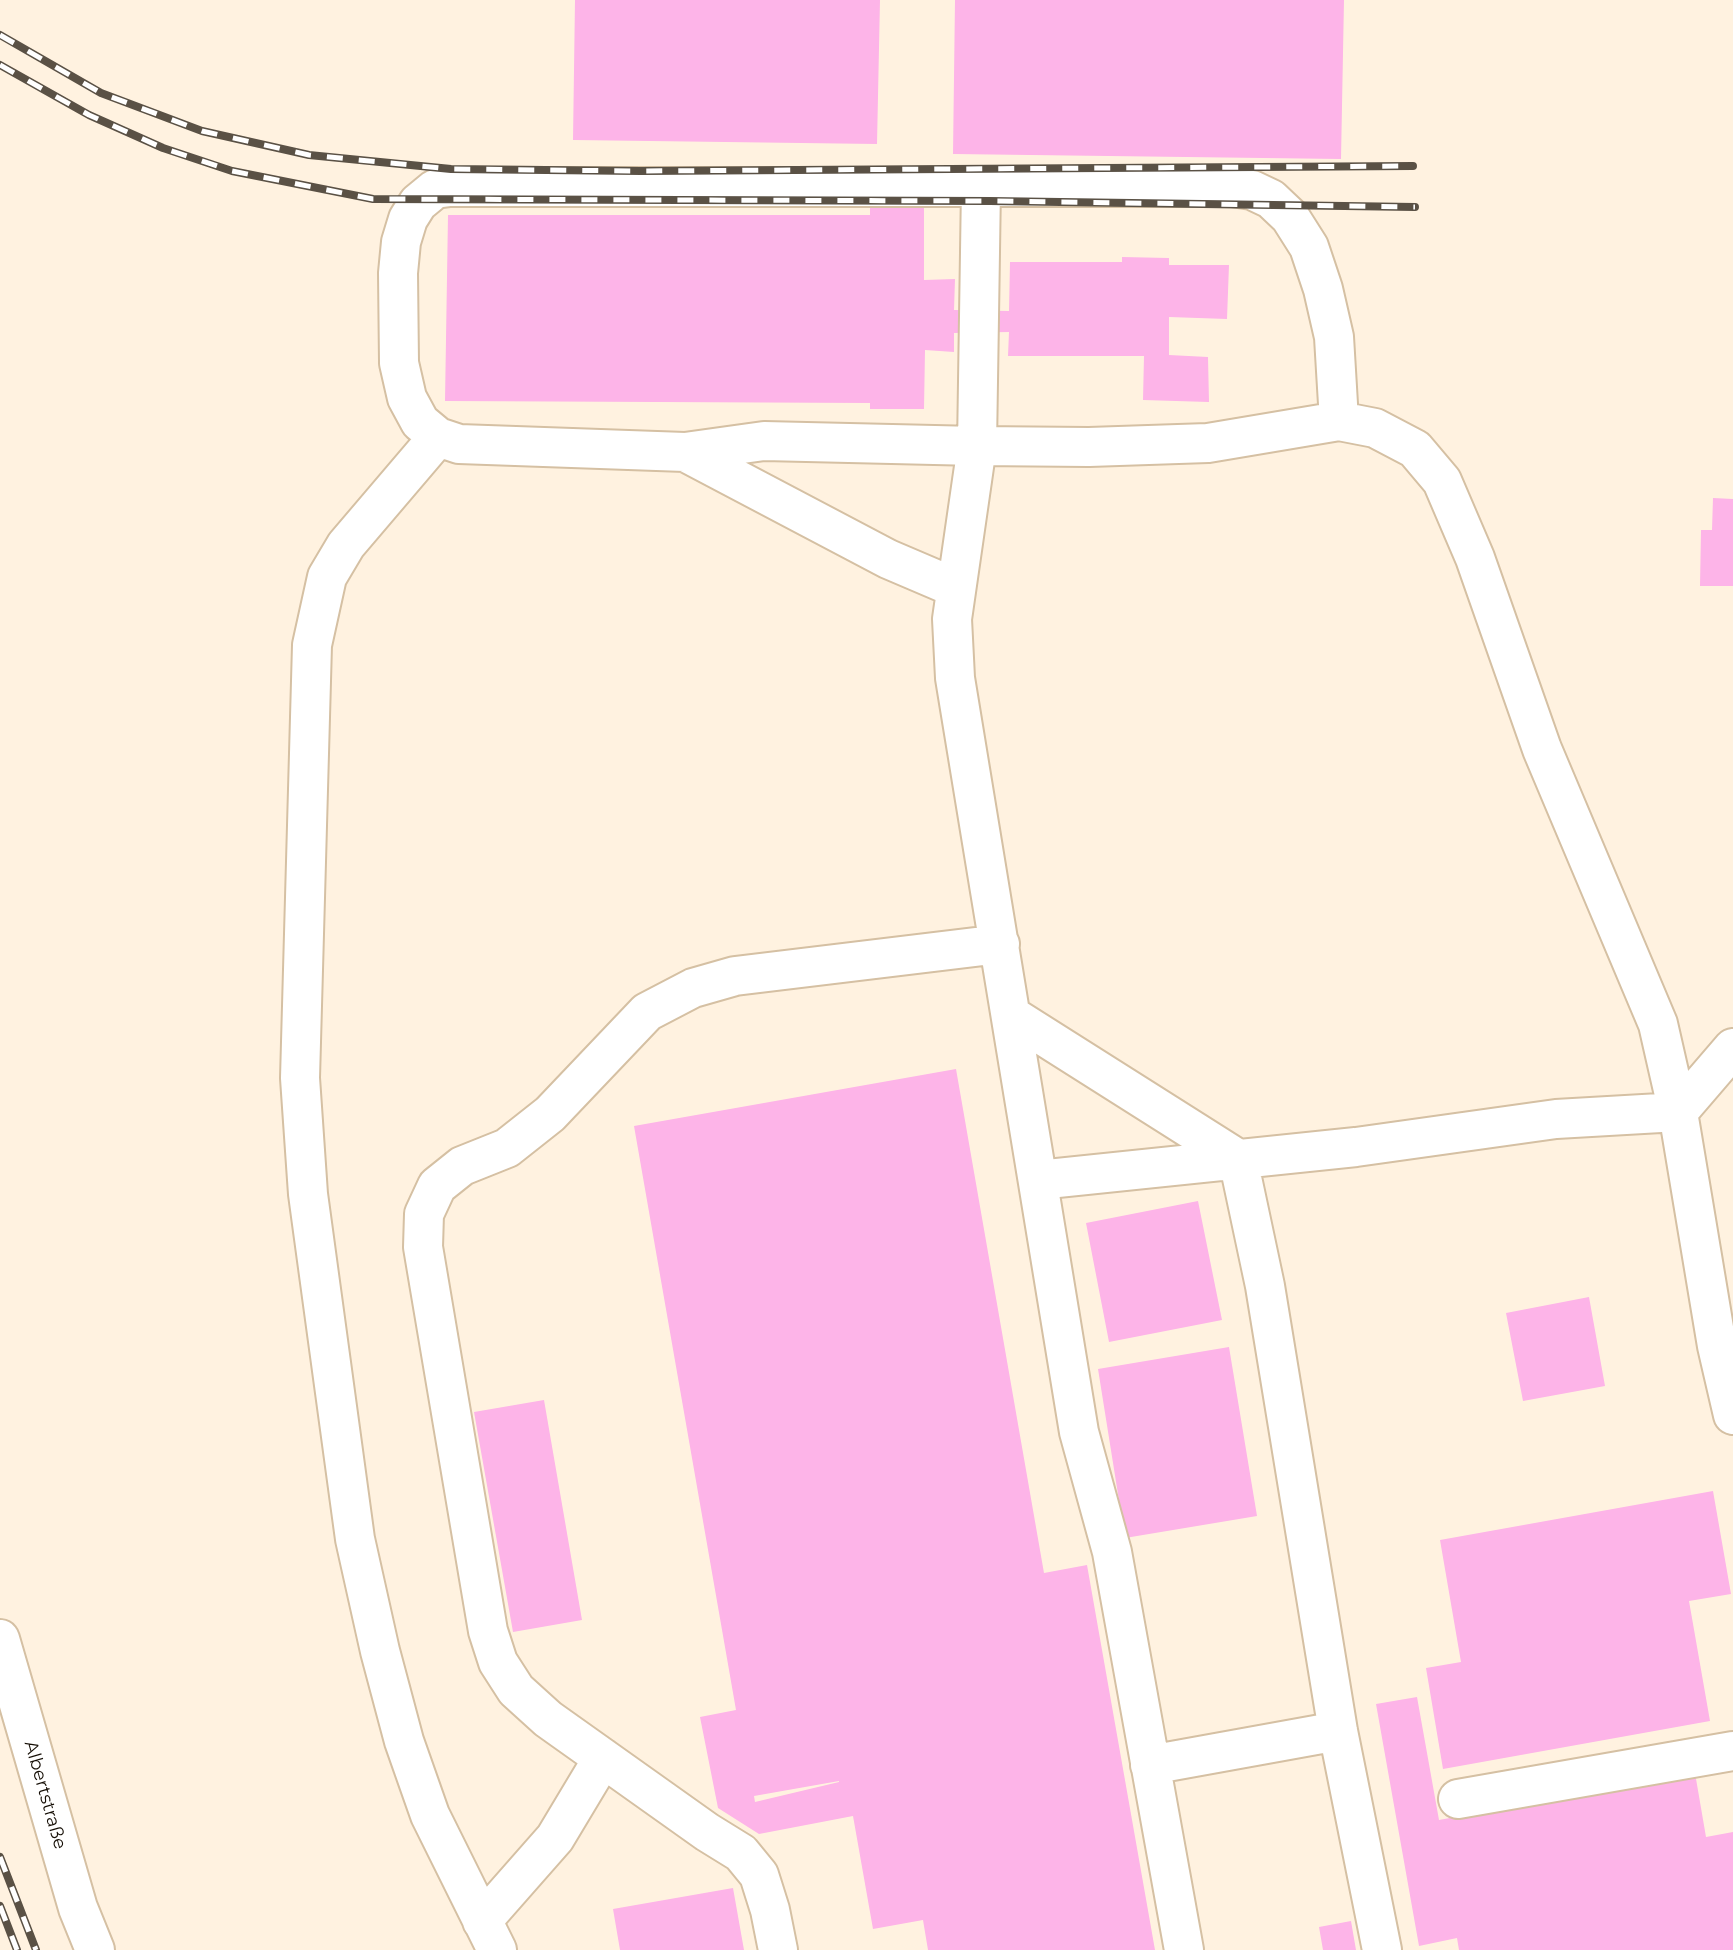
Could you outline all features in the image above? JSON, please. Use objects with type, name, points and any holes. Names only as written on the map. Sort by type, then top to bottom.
[{"type":"street","points":[[1339,421],[1334,337],[1323,289],[1309,247],[1290,217],[1271,199],[1252,190],[1233,187],[450,187],[435,190],[418,203],[408,219],[401,242],[398,273],[399,363],[407,398],[420,422],[438,437],[459,444],[685,452],[764,441],[1089,447],[1208,443],[1339,421],[1375,428],[1415,449],[1442,481],[1475,558],[1542,749],[1658,1024],[1678,1112],[1717,1346],[1733,1415]]},
{"type":"street","points":[[982,187],[977,446],[952,619],[956,678],[1079,1432],[1112,1552],[1184,1950]]},
{"type":"street","points":[[438,437],[346,545],[327,577],[312,645],[300,1078],[308,1194],[355,1539],[380,1651],[404,1741],[430,1815],[489,1935],[555,1838],[603,1758]]},
{"type":"street","points":[[685,452],[888,559],[956,588]]},
{"type":"street","points":[[778,1950],[759,1875],[741,1853],[707,1832],[548,1719],[516,1690],[498,1662],[488,1632],[423,1247],[424,1214],[437,1186],[462,1166],[507,1148],[550,1114],[648,1012],[694,988],[735,976],[1000,944]]},
{"type":"street","points":[[1012,1016],[1238,1159],[1265,1286],[1338,1731],[1382,1950]]},
{"type":"street","points":[[1038,1180],[1356,1147],[1556,1119],[1678,1112],[1733,1048]]},
{"type":"street","name":"Albertstraße","points":[[0,1639],[78,1908],[95,1950]]},
{"type":"street","points":[[1150,1765],[1338,1731]]},
{"type":"street","points":[[1458,1799],[1733,1751]]},
{"type":"building","points":[[575,0],[880,0],[877,144],[573,140]]},
{"type":"building","points":[[955,0],[1344,0],[1341,159],[953,154]]},
{"type":"building","points":[[924,206],[924,280],[955,279],[954,310],[1009,311],[1010,262],[1122,262],[1122,257],[1169,258],[1169,265],[1229,265],[1227,319],[1169,317],[1169,355],[1208,357],[1209,402],[1143,400],[1144,356],[1008,356],[1009,332],[954,333],[954,352],[925,350],[924,409],[870,409],[870,403],[445,401],[448,215],[870,215],[870,207]]},
{"type":"building","points":[[1713,498],[1733,499],[1733,586],[1700,586],[1701,530],[1712,530]]},
{"type":"building","points":[[956,1069],[1044,1573],[1087,1565],[1155,1950],[928,1950],[923,1920],[873,1929],[853,1816],[759,1834],[718,1808],[700,1717],[736,1710],[634,1126]],"holes":[[[839,1782],[755,1802],[754,1796]]]},
{"type":"building","points":[[1198,1201],[1222,1320],[1109,1342],[1086,1223]]},
{"type":"building","points":[[1589,1297],[1605,1386],[1523,1401],[1506,1313]]},
{"type":"building","points":[[1229,1347],[1257,1516],[1125,1538],[1098,1369]]},
{"type":"building","points":[[544,1400],[582,1620],[513,1632],[474,1412]]},
{"type":"building","points":[[1713,1491],[1731,1594],[1689,1601],[1710,1721],[1443,1769],[1426,1668],[1461,1662],[1440,1540]]},
{"type":"building","points":[[1417,1697],[1439,1820],[1695,1773],[1706,1837],[1733,1832],[1733,1950],[1459,1950],[1457,1938],[1419,1946],[1376,1704]]},
{"type":"building","points":[[733,1888],[744,1950],[620,1950],[613,1909]]},
{"type":"building","points":[[1351,1921],[1356,1950],[1323,1950],[1319,1927]]},
{"type":"railway","points":[[0,35],[101,93],[202,131],[309,155],[451,169],[641,171],[1413,166]]},
{"type":"railway","points":[[0,65],[89,115],[163,148],[232,171],[373,199],[990,201],[1415,207]]},
{"type":"railway","points":[[0,1857],[36,1950]]},
{"type":"railway","points":[[0,1906],[17,1950]]}]
